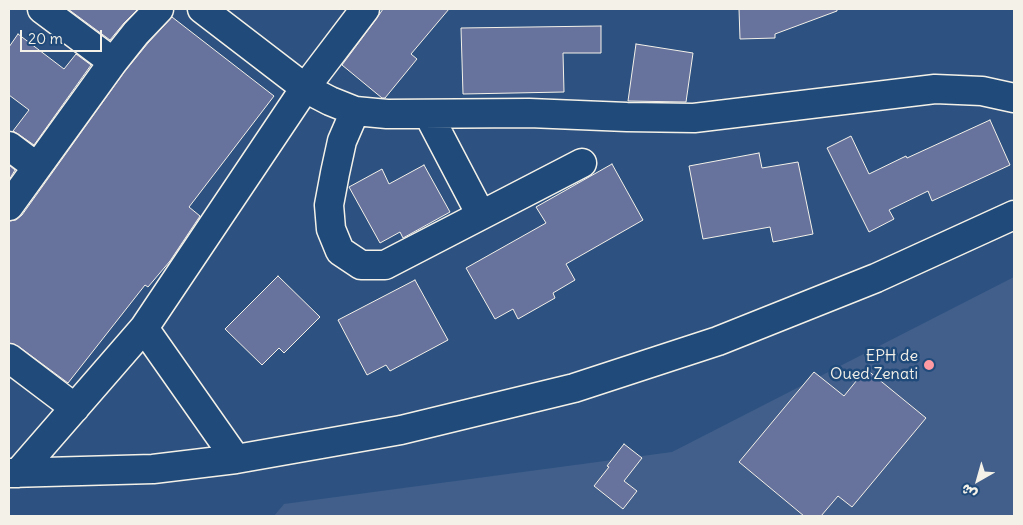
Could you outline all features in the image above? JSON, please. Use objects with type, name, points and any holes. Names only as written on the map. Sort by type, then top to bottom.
[{"type":"street","points":[[42,9],[113,62]]},
{"type":"street","points":[[9,206],[113,62],[136,33],[159,9]]},
{"type":"street","points":[[202,9],[305,88],[330,101],[356,111],[387,114],[529,113],[694,118],[935,89],[982,91],[1014,98]]},
{"type":"street","points":[[13,473],[75,408],[144,328],[359,11]]},
{"type":"street","points":[[356,111],[342,141],[329,205],[330,229],[340,251],[361,265],[385,265],[582,163]]},
{"type":"street","points":[[428,114],[481,215]]},
{"type":"street","points":[[9,146],[37,167]]},
{"type":"street","points":[[13,473],[153,469],[236,459],[401,430],[574,388],[728,337],[876,278],[1014,216]]},
{"type":"street","points":[[144,328],[236,459]]},
{"type":"street","points":[[9,358],[75,408]]},
{"type":"shaded area","name":"EPH de Oued Zenati","points":[[1014,277],[1014,516],[274,516],[284,504],[672,452]]},
{"type":"building","points":[[68,9],[138,9],[110,40]]},
{"type":"building","points":[[383,9],[449,9],[411,54],[417,59],[385,98],[382,98],[342,65]]},
{"type":"building","points":[[739,9],[837,9],[837,11],[775,34],[775,38],[740,39]]},
{"type":"building","points":[[172,17],[274,96],[189,207],[200,216],[170,261],[148,287],[145,285],[68,383],[18,346],[9,343],[9,221],[16,220],[22,215],[125,71]]},
{"type":"building","points":[[601,26],[601,53],[563,53],[564,92],[463,94],[461,28]]},
{"type":"building","points":[[18,34],[64,69],[76,54],[91,65],[34,145],[13,131],[29,110],[9,95],[9,47]]},
{"type":"building","points":[[636,44],[693,53],[686,102],[628,101]]},
{"type":"building","points":[[990,120],[1010,165],[932,201],[928,191],[889,210],[894,219],[869,232],[827,148],[851,136],[869,174]]},
{"type":"building","points":[[759,153],[762,168],[798,162],[813,234],[773,242],[770,227],[703,239],[689,166]]},
{"type":"building","points":[[612,164],[643,220],[566,264],[575,280],[553,293],[555,298],[518,319],[513,309],[495,319],[466,268],[546,223],[536,207]]},
{"type":"building","points":[[9,165],[15,170],[9,180]]},
{"type":"building","points":[[424,165],[450,212],[403,238],[400,232],[380,243],[349,187],[382,169],[389,184]]},
{"type":"building","points":[[278,276],[320,317],[284,353],[279,348],[262,365],[225,329]]},
{"type":"building","points":[[415,280],[448,340],[390,371],[386,365],[367,375],[338,320]]},
{"type":"building","points":[[866,369],[926,418],[852,507],[838,496],[821,516],[804,516],[739,462],[814,372],[844,396]]},
{"type":"building","points":[[624,444],[642,458],[624,481],[637,491],[623,509],[594,486]]},
{"type":"place","name":"EPH de Oued Zenati","points":[[929,365]]}]
